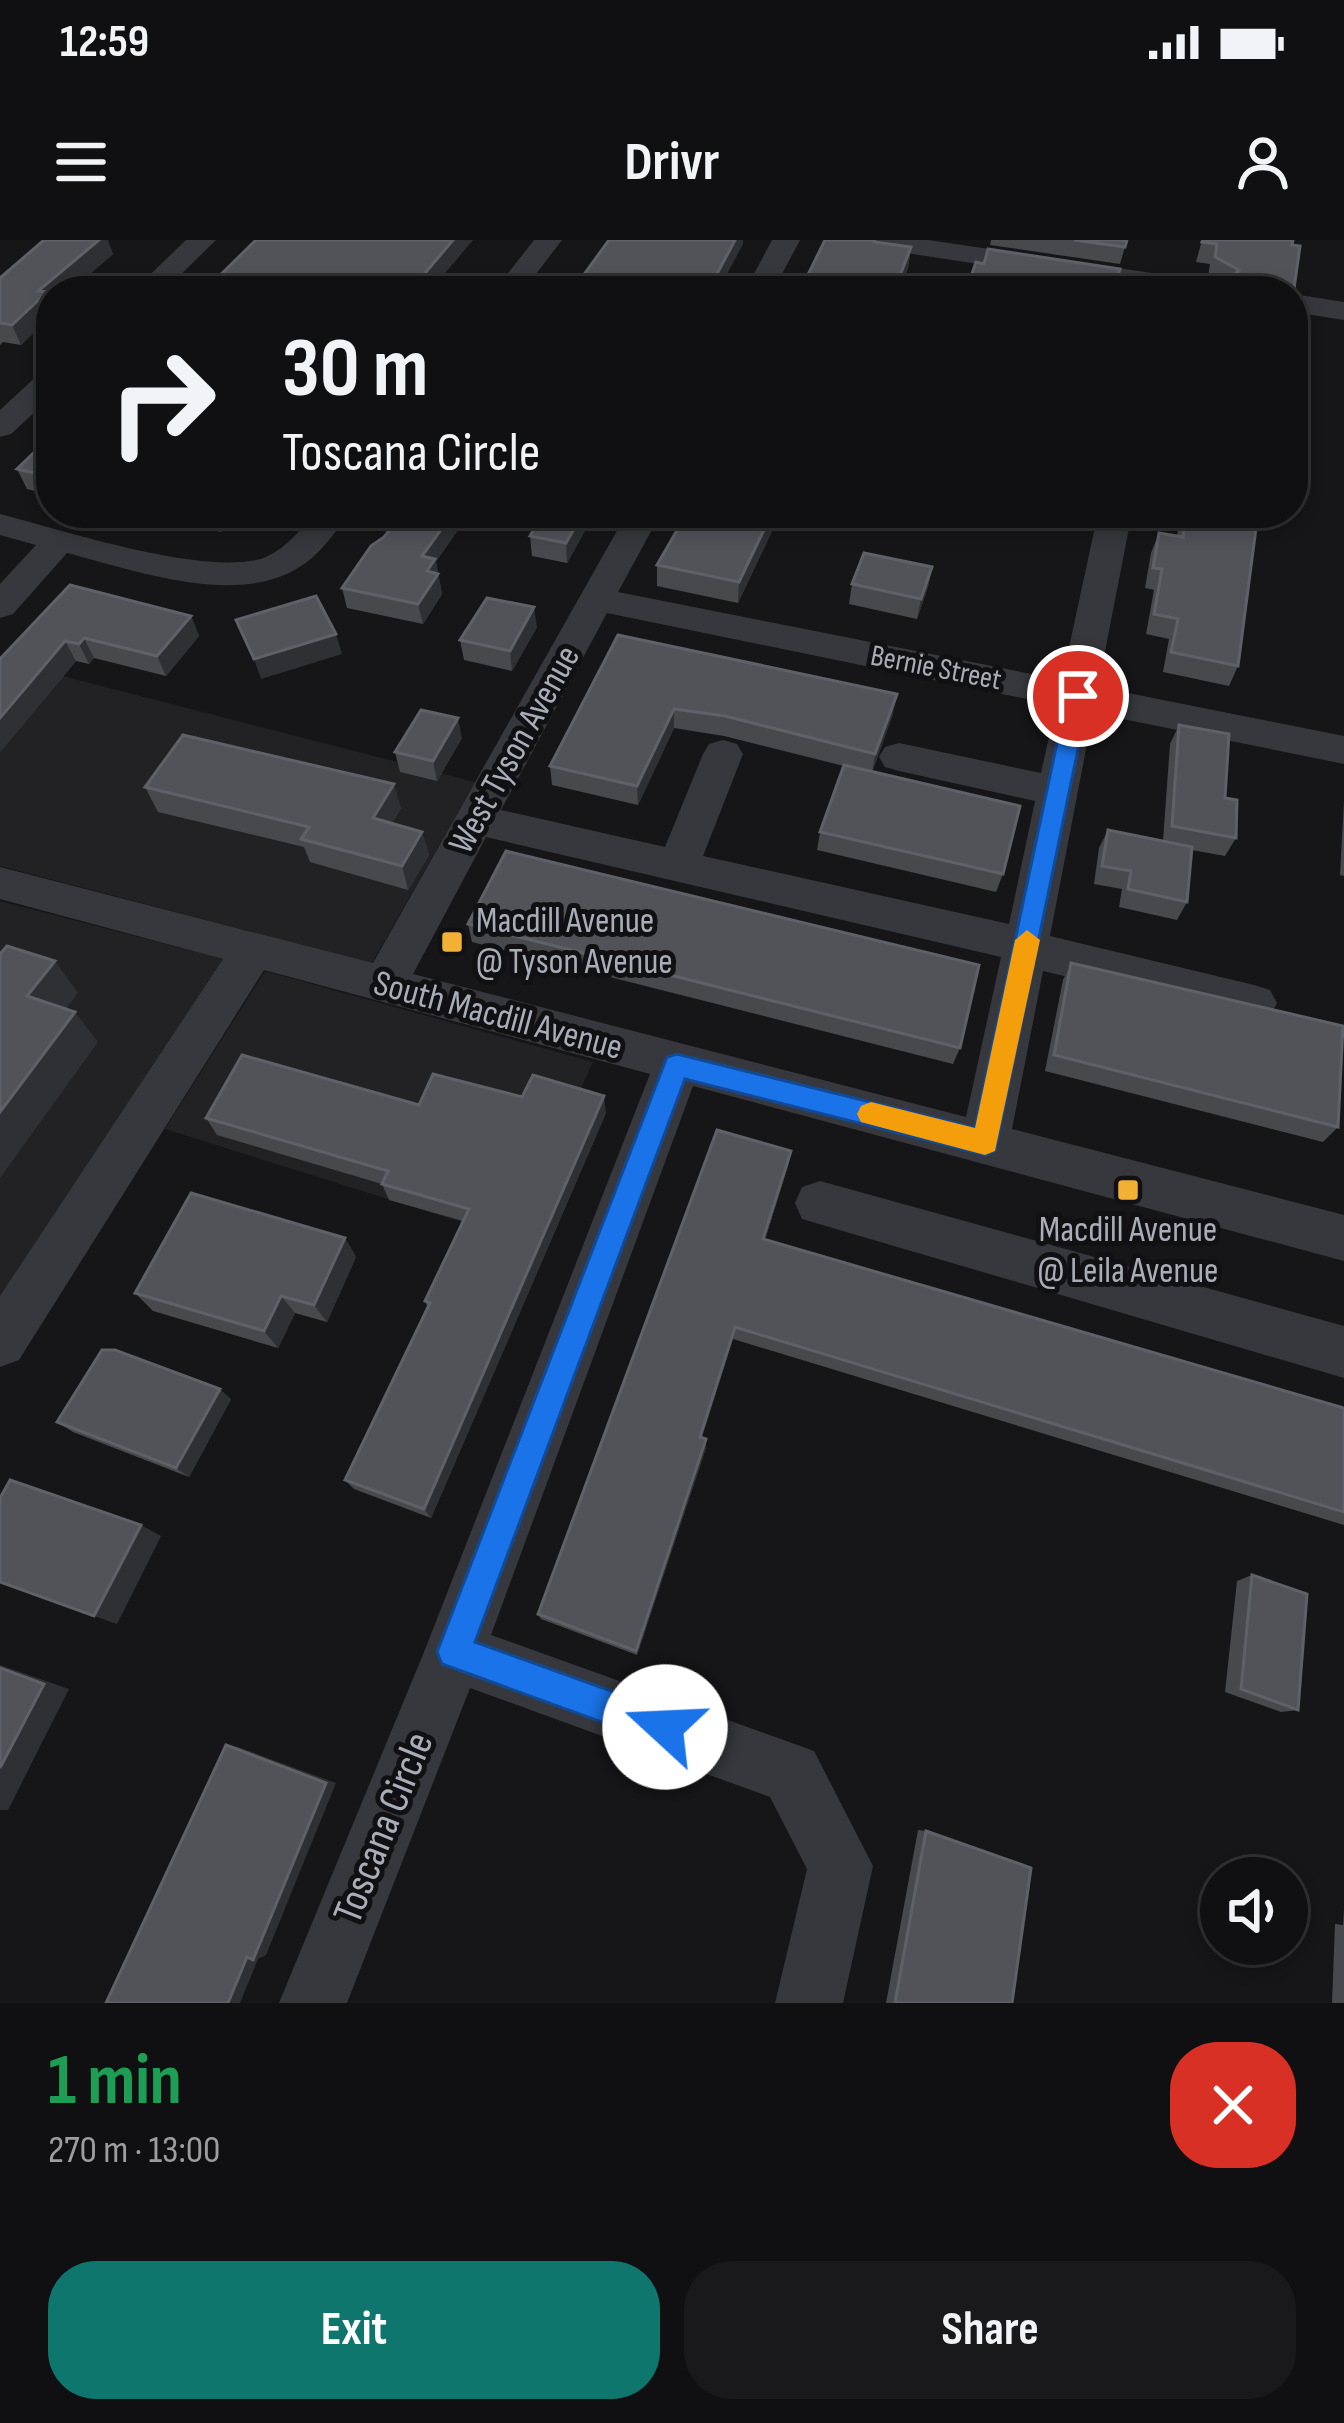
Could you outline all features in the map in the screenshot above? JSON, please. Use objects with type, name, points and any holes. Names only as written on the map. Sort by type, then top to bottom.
[{"type":"street","points":[[163,276],[202,240]]},
{"type":"street","points":[[520,276],[548,240]]},
{"type":"street","points":[[767,276],[786,240]]},
{"type":"street","points":[[873,240],[1141,276]]},
{"type":"street","points":[[1308,305],[1344,310]]},
{"type":"street","points":[[0,427],[36,394]]},
{"type":"street","points":[[0,524],[221,574],[266,569],[302,551],[320,528]]},
{"type":"street","name":"West Tyson Avenue","points":[[384,985],[636,528]]},
{"type":"street","points":[[985,1143],[1112,528]]},
{"type":"street","points":[[0,606],[60,540]]},
{"type":"street","name":"Bernie Street","points":[[599,600],[1344,750]]},
{"type":"street","points":[[679,866],[723,754]]},
{"type":"street","points":[[899,757],[1058,791]]},
{"type":"street","points":[[476,820],[1026,945],[1052,956],[1255,1003]]},
{"type":"street","name":"South Macdill Avenue","points":[[0,883],[1344,1238]]},
{"type":"street","points":[[0,1342],[254,949]]},
{"type":"street","name":"Toscana Circle","points":[[314,2003],[454,1652],[677,1065]]},
{"type":"street","points":[[820,1203],[1344,1352]]},
{"type":"street","points":[[454,1652],[792,1773],[840,1866],[809,2003]]},
{"type":"shaded area","points":[[0,660],[475,782],[372,963],[0,866]]},
{"type":"shaded area","points":[[0,901],[223,959],[0,1297]]},
{"type":"shaded area","points":[[265,971],[593,1062],[512,1238],[165,1129]]},
{"type":"building","points":[[44,240],[99,240],[56,276],[36,276],[36,302],[12,325],[0,323],[0,278]]},
{"type":"building","points":[[256,240],[453,240],[423,276],[219,276]]},
{"type":"building","points":[[609,240],[735,240],[716,276],[583,276]]},
{"type":"building","points":[[825,240],[875,240],[911,247],[900,276],[807,276]]},
{"type":"building","points":[[1074,240],[1127,240],[1125,247]]},
{"type":"building","points":[[1293,240],[1292,245],[1300,246],[1296,276],[1212,276],[1234,275],[1239,270],[1215,257],[1217,244],[1202,242]]},
{"type":"building","points":[[988,249],[1120,269],[1118,276],[971,276],[976,262],[984,264]]},
{"type":"building","points":[[36,451],[36,473],[17,469]]},
{"type":"building","points":[[391,528],[442,528],[422,556],[435,559],[427,571],[438,574],[418,604],[342,588],[371,546]]},
{"type":"building","points":[[535,528],[574,528],[566,543],[530,536]]},
{"type":"building","points":[[678,528],[765,528],[739,582],[657,565]]},
{"type":"building","points":[[1184,528],[1256,528],[1238,666],[1171,652],[1178,619],[1154,614],[1162,569],[1153,568],[1159,533],[1183,537]]},
{"type":"building","points":[[864,553],[932,567],[921,599],[852,584]]},
{"type":"building","points":[[70,585],[191,616],[157,656],[84,638],[79,644],[65,641],[0,718],[0,659]]},
{"type":"building","points":[[316,596],[336,634],[254,659],[236,620]]},
{"type":"building","points":[[487,598],[534,607],[510,651],[460,640]]},
{"type":"building","points":[[618,635],[897,694],[875,754],[725,716],[674,709],[637,786],[550,766]]},
{"type":"building","points":[[421,710],[458,718],[433,761],[395,752]]},
{"type":"building","points":[[1179,725],[1229,734],[1225,798],[1237,800],[1236,838],[1172,826]]},
{"type":"building","points":[[183,735],[394,784],[373,818],[422,832],[402,866],[301,839],[309,827],[145,787]]},
{"type":"building","points":[[844,765],[1020,806],[1003,874],[820,832]]},
{"type":"building","points":[[1108,830],[1192,847],[1187,902],[1128,889],[1131,871],[1102,866]]},
{"type":"building","points":[[506,851],[979,965],[960,1048],[468,924]]},
{"type":"building","points":[[7,946],[55,961],[27,996],[75,1012],[0,1112],[0,954]]},
{"type":"building","points":[[1071,963],[1343,1026],[1338,1127],[1054,1055]]},
{"type":"building","points":[[242,1055],[419,1105],[433,1074],[522,1097],[533,1075],[604,1096],[424,1509],[345,1480],[430,1303],[425,1301],[469,1209],[382,1184],[388,1171],[206,1118]]},
{"type":"building","points":[[717,1130],[791,1151],[763,1239],[1344,1408],[1344,1512],[735,1327],[700,1437],[706,1439],[636,1651],[538,1614]]},
{"type":"building","points":[[191,1193],[345,1238],[314,1305],[281,1296],[264,1331],[135,1293]]},
{"type":"building","points":[[102,1350],[115,1350],[220,1389],[176,1468],[57,1422]]},
{"type":"building","points":[[10,1480],[141,1525],[94,1616],[0,1582],[0,1498]]},
{"type":"building","points":[[1252,1575],[1307,1594],[1298,1710],[1241,1689]]},
{"type":"building","points":[[0,1668],[44,1684],[0,1768]]},
{"type":"building","points":[[226,1745],[326,1783],[253,1960],[247,1957],[228,2003],[106,2003]]},
{"type":"building","points":[[926,1831],[1031,1868],[1012,2003],[895,2003]]},
{"type":"slow traffic","points":[[871,1114],[985,1143],[1027,940]]},
{"type":"place","name":"Macdill Avenue @ Tyson Avenue","points":[[452,942]]},
{"type":"place","name":"Macdill Avenue @ Leila Avenue","points":[[1128,1190]]},
{"type":"route","points":[[665,1727],[454,1652],[677,1065],[985,1143],[1078,696]]}]
